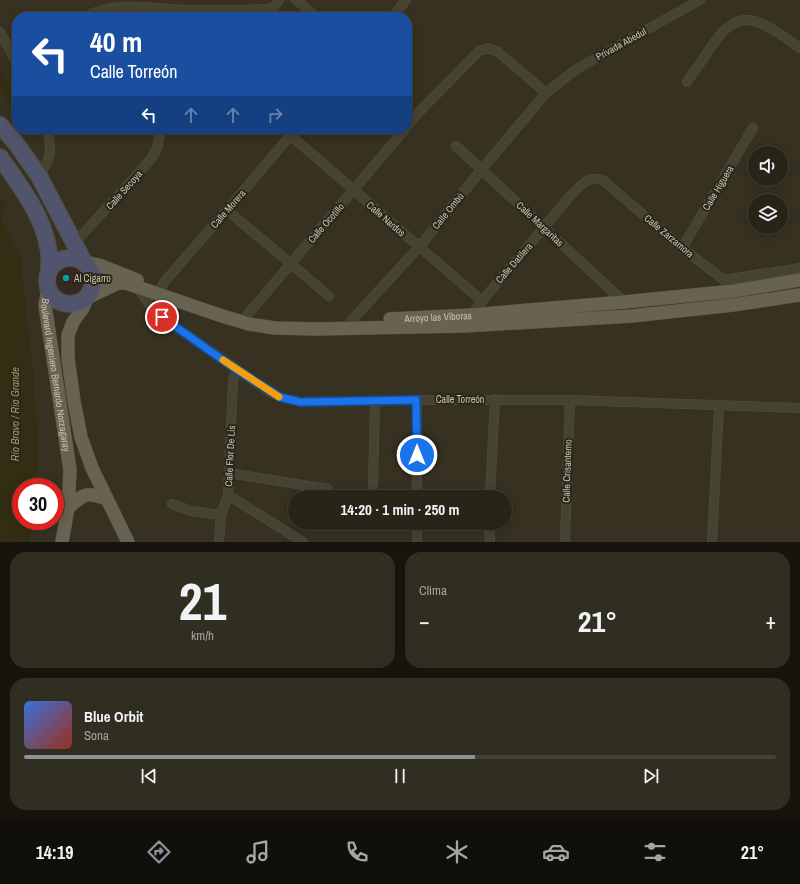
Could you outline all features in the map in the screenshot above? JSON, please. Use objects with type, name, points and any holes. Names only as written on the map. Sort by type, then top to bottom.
[{"type":"highway","points":[[0,125],[15,142],[39,176],[84,262],[91,272],[93,283],[87,298],[73,304],[65,304],[58,301],[48,290],[46,283],[49,269],[48,246],[36,214],[27,197],[0,157]]},
{"type":"highway","points":[[49,269],[65,257],[78,259],[84,262]]},
{"type":"main road","name":"Arroyo las Víboras","points":[[84,262],[99,265],[137,284],[219,315],[280,322],[351,325],[632,316],[733,305],[800,295]]},
{"type":"main road","name":"Arroyo las Víboras","points":[[468,321],[624,302],[734,291],[800,280]]},
{"type":"main road","name":"Arroyo las Víboras","points":[[87,298],[120,282],[137,284],[161,288],[244,319]]},
{"type":"main road","name":"Boulevard Ingeniero Bernardo Norzagaray","points":[[48,290],[45,305],[69,460],[70,485],[68,508],[62,542]]},
{"type":"main road","name":"Boulevard Ingeniero Bernardo Norzagaray","points":[[87,298],[68,335],[68,358],[74,401],[82,437],[92,468],[128,542]]},
{"type":"main road","points":[[68,508],[78,498],[84,495],[91,494],[107,499]]},
{"type":"street","points":[[95,12],[111,7],[126,6],[185,10],[268,9],[275,6],[279,0]]},
{"type":"street","points":[[296,0],[310,12]]},
{"type":"street","points":[[396,12],[406,0]]},
{"type":"street","name":"Privada Abedul","points":[[546,93],[580,67],[700,0]]},
{"type":"street","points":[[687,82],[711,46],[724,31],[732,24],[741,20],[757,22],[800,48]]},
{"type":"street","points":[[0,32],[12,54]]},
{"type":"street","points":[[412,120],[479,51],[488,48],[498,52],[546,93]]},
{"type":"street","name":"Calle Ombú","points":[[351,325],[419,247],[546,93]]},
{"type":"street","name":"Calle Higuera","points":[[682,248],[753,128]]},
{"type":"street","points":[[39,176],[48,164],[51,153],[48,134]]},
{"type":"street","name":"Calle Secoya","points":[[74,242],[82,236],[151,160],[157,148],[160,134]]},
{"type":"street","name":"Calle Morera","points":[[161,288],[165,281],[228,210],[291,134]]},
{"type":"street","name":"Calle Nardos","points":[[295,134],[354,191],[482,301]]},
{"type":"street","name":"Calle Ocotillo","points":[[244,319],[401,134]]},
{"type":"street","name":"Calle Margaritas","points":[[456,146],[624,302]]},
{"type":"street","name":"Calle Datilera","points":[[468,321],[482,301],[571,195],[584,183],[591,179],[598,178],[604,181]]},
{"type":"street","name":"Calle Zarzamora","points":[[604,181],[682,248],[724,280],[734,291]]},
{"type":"street","points":[[228,210],[329,296]]},
{"type":"street","points":[[724,280],[800,268]]},
{"type":"street","name":"Calle Torreón","points":[[137,284],[152,308],[162,317],[270,392],[289,400],[300,402],[495,399],[570,400],[800,408]]},
{"type":"street","name":"Calle Flor De Lis","points":[[219,542],[221,515],[228,495],[233,379],[237,370]]},
{"type":"street","points":[[490,490],[495,399]]},
{"type":"street","points":[[416,400],[417,490]]},
{"type":"street","name":"Calle Crisantemo","points":[[566,542],[570,400]]},
{"type":"street","points":[[373,486],[375,401]]},
{"type":"street","points":[[712,542],[719,406]]},
{"type":"street","points":[[229,473],[328,490]]},
{"type":"street","points":[[228,495],[303,542]]},
{"type":"street","points":[[172,504],[191,511],[221,515]]},
{"type":"street","points":[[417,530],[417,542]]},
{"type":"street","points":[[489,530],[490,542]]},
{"type":"shaded area","points":[[70,266],[80,270],[84,280],[80,290],[70,294],[60,290],[56,280],[60,270]]},
{"type":"water","points":[[0,71],[12,91],[12,112],[10,101],[5,102],[4,94],[0,88]]},
{"type":"water","name":"Río Bravo / Rio Grande","points":[[0,199],[8,202],[2,213],[2,222],[21,257],[23,270],[36,410],[37,461],[36,478],[12,478],[12,530],[31,530],[29,542],[0,542]]},
{"type":"slow traffic","points":[[223,360],[279,397]]},
{"type":"place","name":"Al Cigarro","points":[[66,278]]},
{"type":"route","points":[[162,317],[270,392],[289,400],[300,402],[416,400],[417,455]]}]
